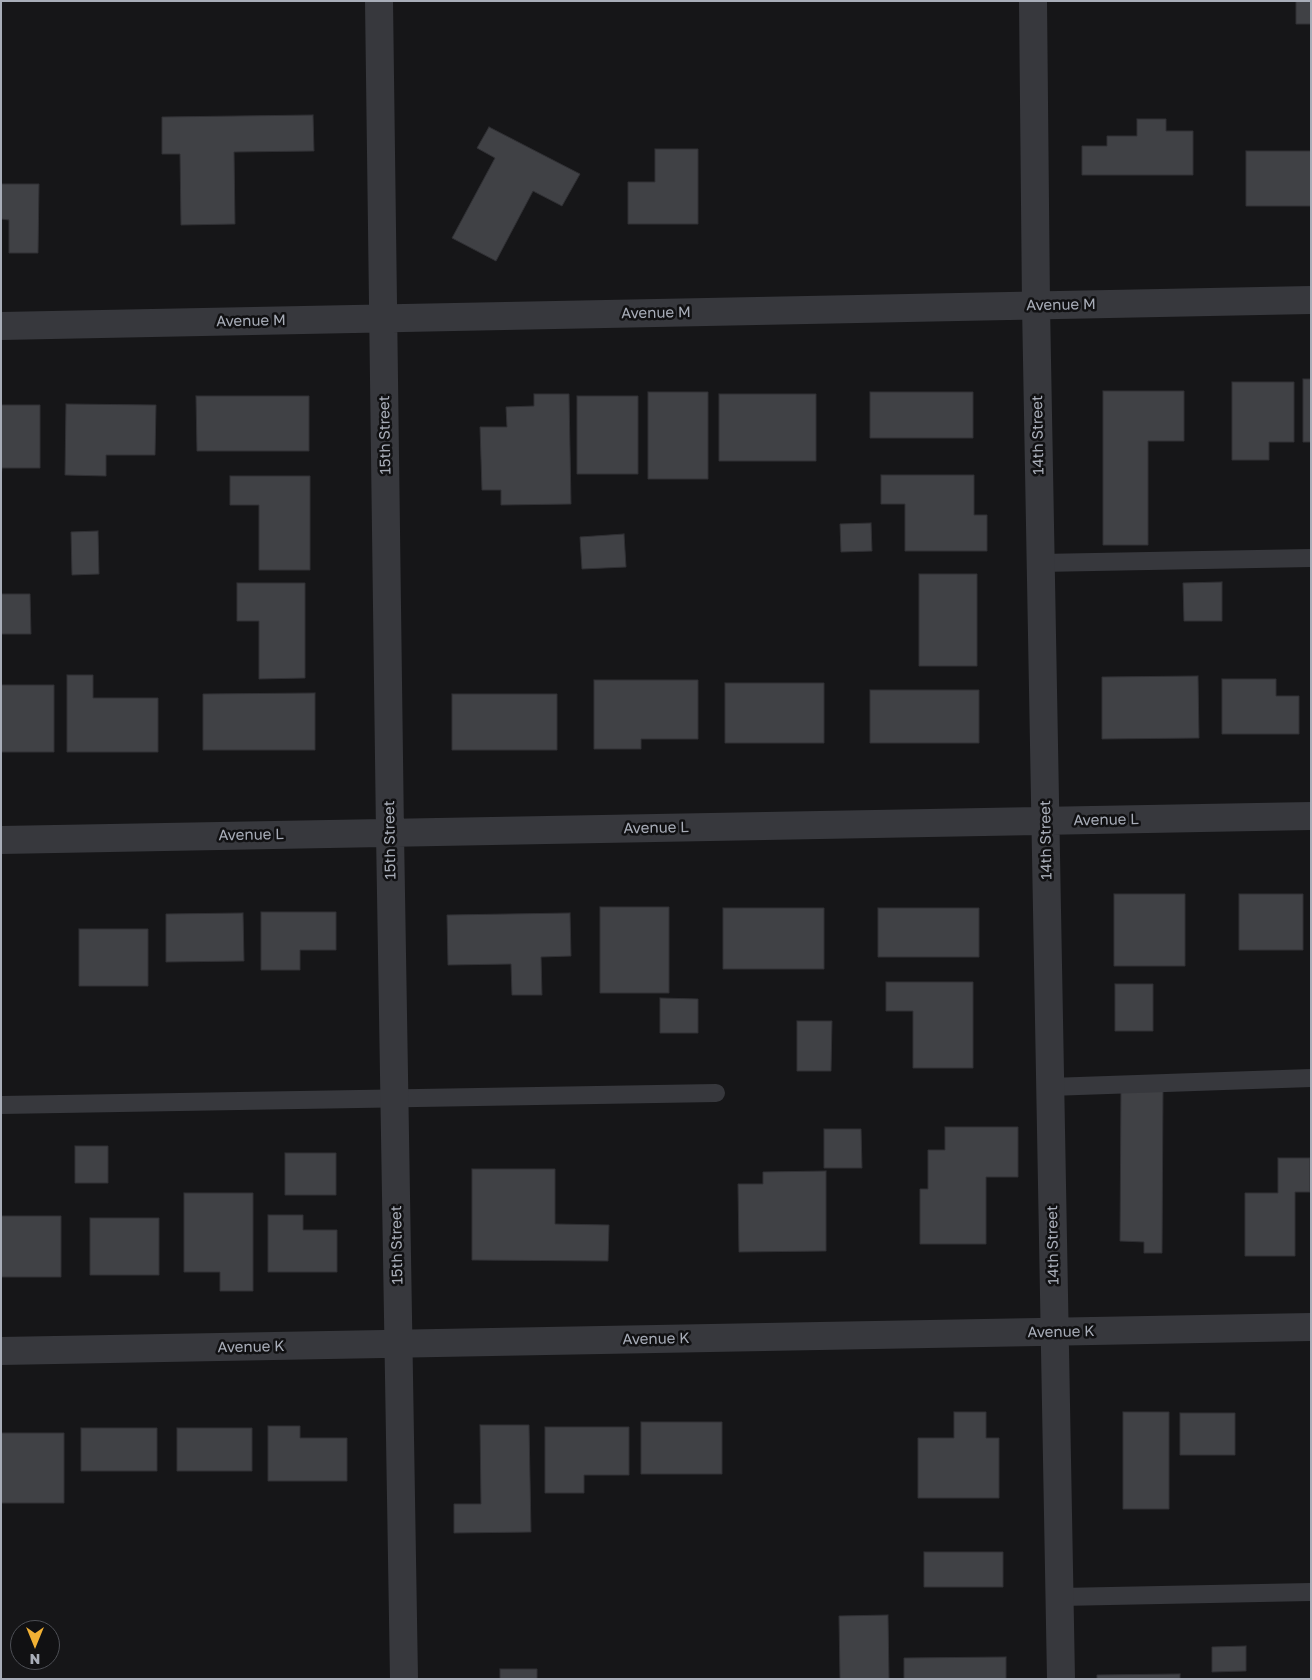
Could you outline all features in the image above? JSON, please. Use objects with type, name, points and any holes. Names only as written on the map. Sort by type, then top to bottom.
[{"type":"street","name":"15th Street","points":[[379,1],[404,1679]]},
{"type":"street","name":"14th Street","points":[[1033,1],[1040,563],[1061,1679]]},
{"type":"street","name":"Avenue M","points":[[1,326],[1311,300]]},
{"type":"street","name":"Avenue L","points":[[1,840],[1311,816]]},
{"type":"street","name":"Avenue K","points":[[1,1351],[1311,1327]]},
{"type":"lane","points":[[1040,563],[1311,558]]},
{"type":"lane","points":[[1050,1087],[1311,1078]]},
{"type":"lane","points":[[1,1105],[716,1093]]},
{"type":"lane","points":[[1060,1597],[1311,1592]]},
{"type":"building","points":[[1296,1],[1311,1],[1311,24],[1296,24]]},
{"type":"building","points":[[313,115],[314,151],[234,152],[235,224],[181,225],[180,154],[162,154],[162,117]]},
{"type":"building","points":[[1137,119],[1166,119],[1166,131],[1193,131],[1193,175],[1082,175],[1082,146],[1107,146],[1107,136],[1137,136]]},
{"type":"building","points":[[489,127],[580,174],[562,206],[533,191],[496,261],[452,238],[495,158],[477,148]]},
{"type":"building","points":[[655,149],[698,149],[698,224],[628,224],[628,182],[655,182]]},
{"type":"building","points":[[1246,151],[1311,151],[1311,206],[1246,206]]},
{"type":"building","points":[[1,184],[39,184],[38,253],[9,253],[9,220],[1,219]]},
{"type":"building","points":[[1303,379],[1311,379],[1311,442],[1303,442]]},
{"type":"building","points":[[1232,382],[1294,382],[1294,442],[1269,442],[1269,460],[1232,460]]},
{"type":"building","points":[[1103,391],[1184,391],[1184,441],[1148,441],[1148,545],[1103,545]]},
{"type":"building","points":[[648,392],[708,392],[708,479],[648,479]]},
{"type":"building","points":[[870,392],[973,392],[973,438],[870,438]]},
{"type":"building","points":[[534,394],[569,394],[571,504],[501,505],[501,490],[482,490],[480,427],[507,427],[506,407],[534,406]]},
{"type":"building","points":[[719,394],[816,394],[816,461],[719,461]]},
{"type":"building","points":[[196,396],[309,396],[309,451],[197,451]]},
{"type":"building","points":[[577,396],[638,396],[638,474],[577,474]]},
{"type":"building","points":[[66,404],[156,405],[155,455],[106,455],[106,476],[65,475]]},
{"type":"building","points":[[1,405],[40,405],[40,468],[2,468],[1,477]]},
{"type":"building","points":[[881,475],[974,475],[974,515],[987,515],[987,551],[905,551],[905,504],[881,504]]},
{"type":"building","points":[[230,476],[310,476],[310,570],[259,570],[259,505],[230,505]]},
{"type":"building","points":[[871,523],[872,551],[841,552],[840,524]]},
{"type":"building","points":[[98,531],[99,574],[72,575],[71,532]]},
{"type":"building","points":[[624,534],[626,567],[582,569],[580,537]]},
{"type":"building","points":[[919,574],[977,574],[977,666],[919,666]]},
{"type":"building","points":[[1222,582],[1222,621],[1184,621],[1183,583]]},
{"type":"building","points":[[237,583],[305,583],[305,678],[259,679],[259,621],[237,621]]},
{"type":"building","points":[[1,594],[30,594],[31,634],[1,634]]},
{"type":"building","points":[[67,675],[93,675],[93,698],[158,698],[158,752],[67,752]]},
{"type":"building","points":[[1198,676],[1199,738],[1102,739],[1102,677]]},
{"type":"building","points":[[1222,679],[1276,679],[1276,696],[1299,696],[1299,734],[1222,734]]},
{"type":"building","points":[[594,680],[698,680],[698,739],[641,739],[641,749],[594,749]]},
{"type":"building","points":[[725,683],[824,683],[824,743],[725,743]]},
{"type":"building","points":[[1,685],[54,685],[54,752],[1,752]]},
{"type":"building","points":[[870,690],[979,690],[979,743],[870,743]]},
{"type":"building","points":[[315,693],[315,750],[203,750],[203,694]]},
{"type":"building","points":[[452,694],[557,694],[557,750],[452,750]]},
{"type":"building","points":[[1114,894],[1185,894],[1185,966],[1114,966]]},
{"type":"building","points":[[1239,894],[1303,894],[1303,950],[1239,950]]},
{"type":"building","points":[[600,907],[669,907],[669,993],[600,993]]},
{"type":"building","points":[[723,908],[824,908],[824,969],[723,969]]},
{"type":"building","points":[[878,908],[979,908],[979,957],[878,957]]},
{"type":"building","points":[[261,912],[336,912],[336,950],[300,950],[300,970],[261,970]]},
{"type":"building","points":[[243,913],[244,961],[166,962],[166,914]]},
{"type":"building","points":[[570,913],[571,956],[541,957],[542,995],[512,995],[511,964],[448,965],[447,915]]},
{"type":"building","points":[[79,929],[148,929],[148,986],[79,986]]},
{"type":"building","points":[[886,982],[973,982],[973,1068],[913,1068],[913,1011],[886,1011]]},
{"type":"building","points":[[1115,984],[1153,984],[1153,1031],[1115,1031]]},
{"type":"building","points":[[660,998],[698,999],[698,1033],[660,1033]]},
{"type":"building","points":[[797,1021],[832,1021],[831,1071],[797,1071]]},
{"type":"building","points":[[1121,1089],[1163,1089],[1162,1253],[1144,1253],[1144,1242],[1120,1241]]},
{"type":"building","points":[[945,1127],[1018,1127],[1018,1177],[986,1177],[986,1244],[920,1244],[920,1189],[928,1189],[928,1150],[945,1150]]},
{"type":"building","points":[[824,1129],[861,1129],[862,1168],[824,1168]]},
{"type":"building","points":[[75,1146],[108,1146],[108,1183],[75,1183]]},
{"type":"building","points":[[285,1153],[336,1153],[336,1195],[285,1195]]},
{"type":"building","points":[[1278,1158],[1310,1158],[1310,1192],[1295,1192],[1295,1256],[1245,1256],[1245,1193],[1278,1193]]},
{"type":"building","points":[[472,1169],[555,1169],[555,1224],[609,1225],[608,1261],[472,1260]]},
{"type":"building","points":[[826,1171],[826,1251],[739,1252],[738,1184],[763,1184],[763,1172]]},
{"type":"building","points":[[184,1193],[253,1193],[253,1291],[220,1291],[220,1272],[184,1272]]},
{"type":"building","points":[[268,1215],[303,1215],[303,1230],[337,1230],[337,1272],[268,1272]]},
{"type":"building","points":[[1,1216],[61,1216],[61,1277],[1,1277]]},
{"type":"building","points":[[90,1218],[159,1218],[159,1275],[90,1275]]},
{"type":"building","points":[[954,1412],[986,1412],[986,1438],[999,1438],[999,1498],[918,1498],[918,1438],[954,1438]]},
{"type":"building","points":[[1123,1412],[1169,1412],[1169,1509],[1123,1509]]},
{"type":"building","points":[[1180,1413],[1235,1413],[1235,1455],[1180,1455]]},
{"type":"building","points":[[641,1422],[722,1422],[722,1474],[641,1474]]},
{"type":"building","points":[[480,1425],[529,1425],[531,1532],[454,1533],[454,1504],[481,1504]]},
{"type":"building","points":[[268,1426],[300,1426],[300,1438],[347,1438],[347,1481],[268,1481]]},
{"type":"building","points":[[545,1427],[629,1427],[629,1475],[584,1475],[584,1493],[545,1493]]},
{"type":"building","points":[[81,1428],[157,1428],[157,1471],[81,1471]]},
{"type":"building","points":[[177,1428],[252,1428],[252,1471],[177,1471]]},
{"type":"building","points":[[1,1433],[64,1433],[64,1503],[1,1503]]},
{"type":"building","points":[[924,1552],[1003,1552],[1003,1587],[924,1587]]},
{"type":"building","points":[[888,1615],[889,1679],[840,1679],[839,1616]]},
{"type":"building","points":[[1246,1646],[1246,1671],[1212,1672],[1212,1647]]},
{"type":"building","points":[[1006,1657],[1006,1679],[904,1679],[904,1658]]},
{"type":"building","points":[[500,1669],[537,1669],[537,1679],[500,1679]]},
{"type":"building","points":[[1180,1674],[1180,1679],[1097,1679],[1097,1675]]}]
